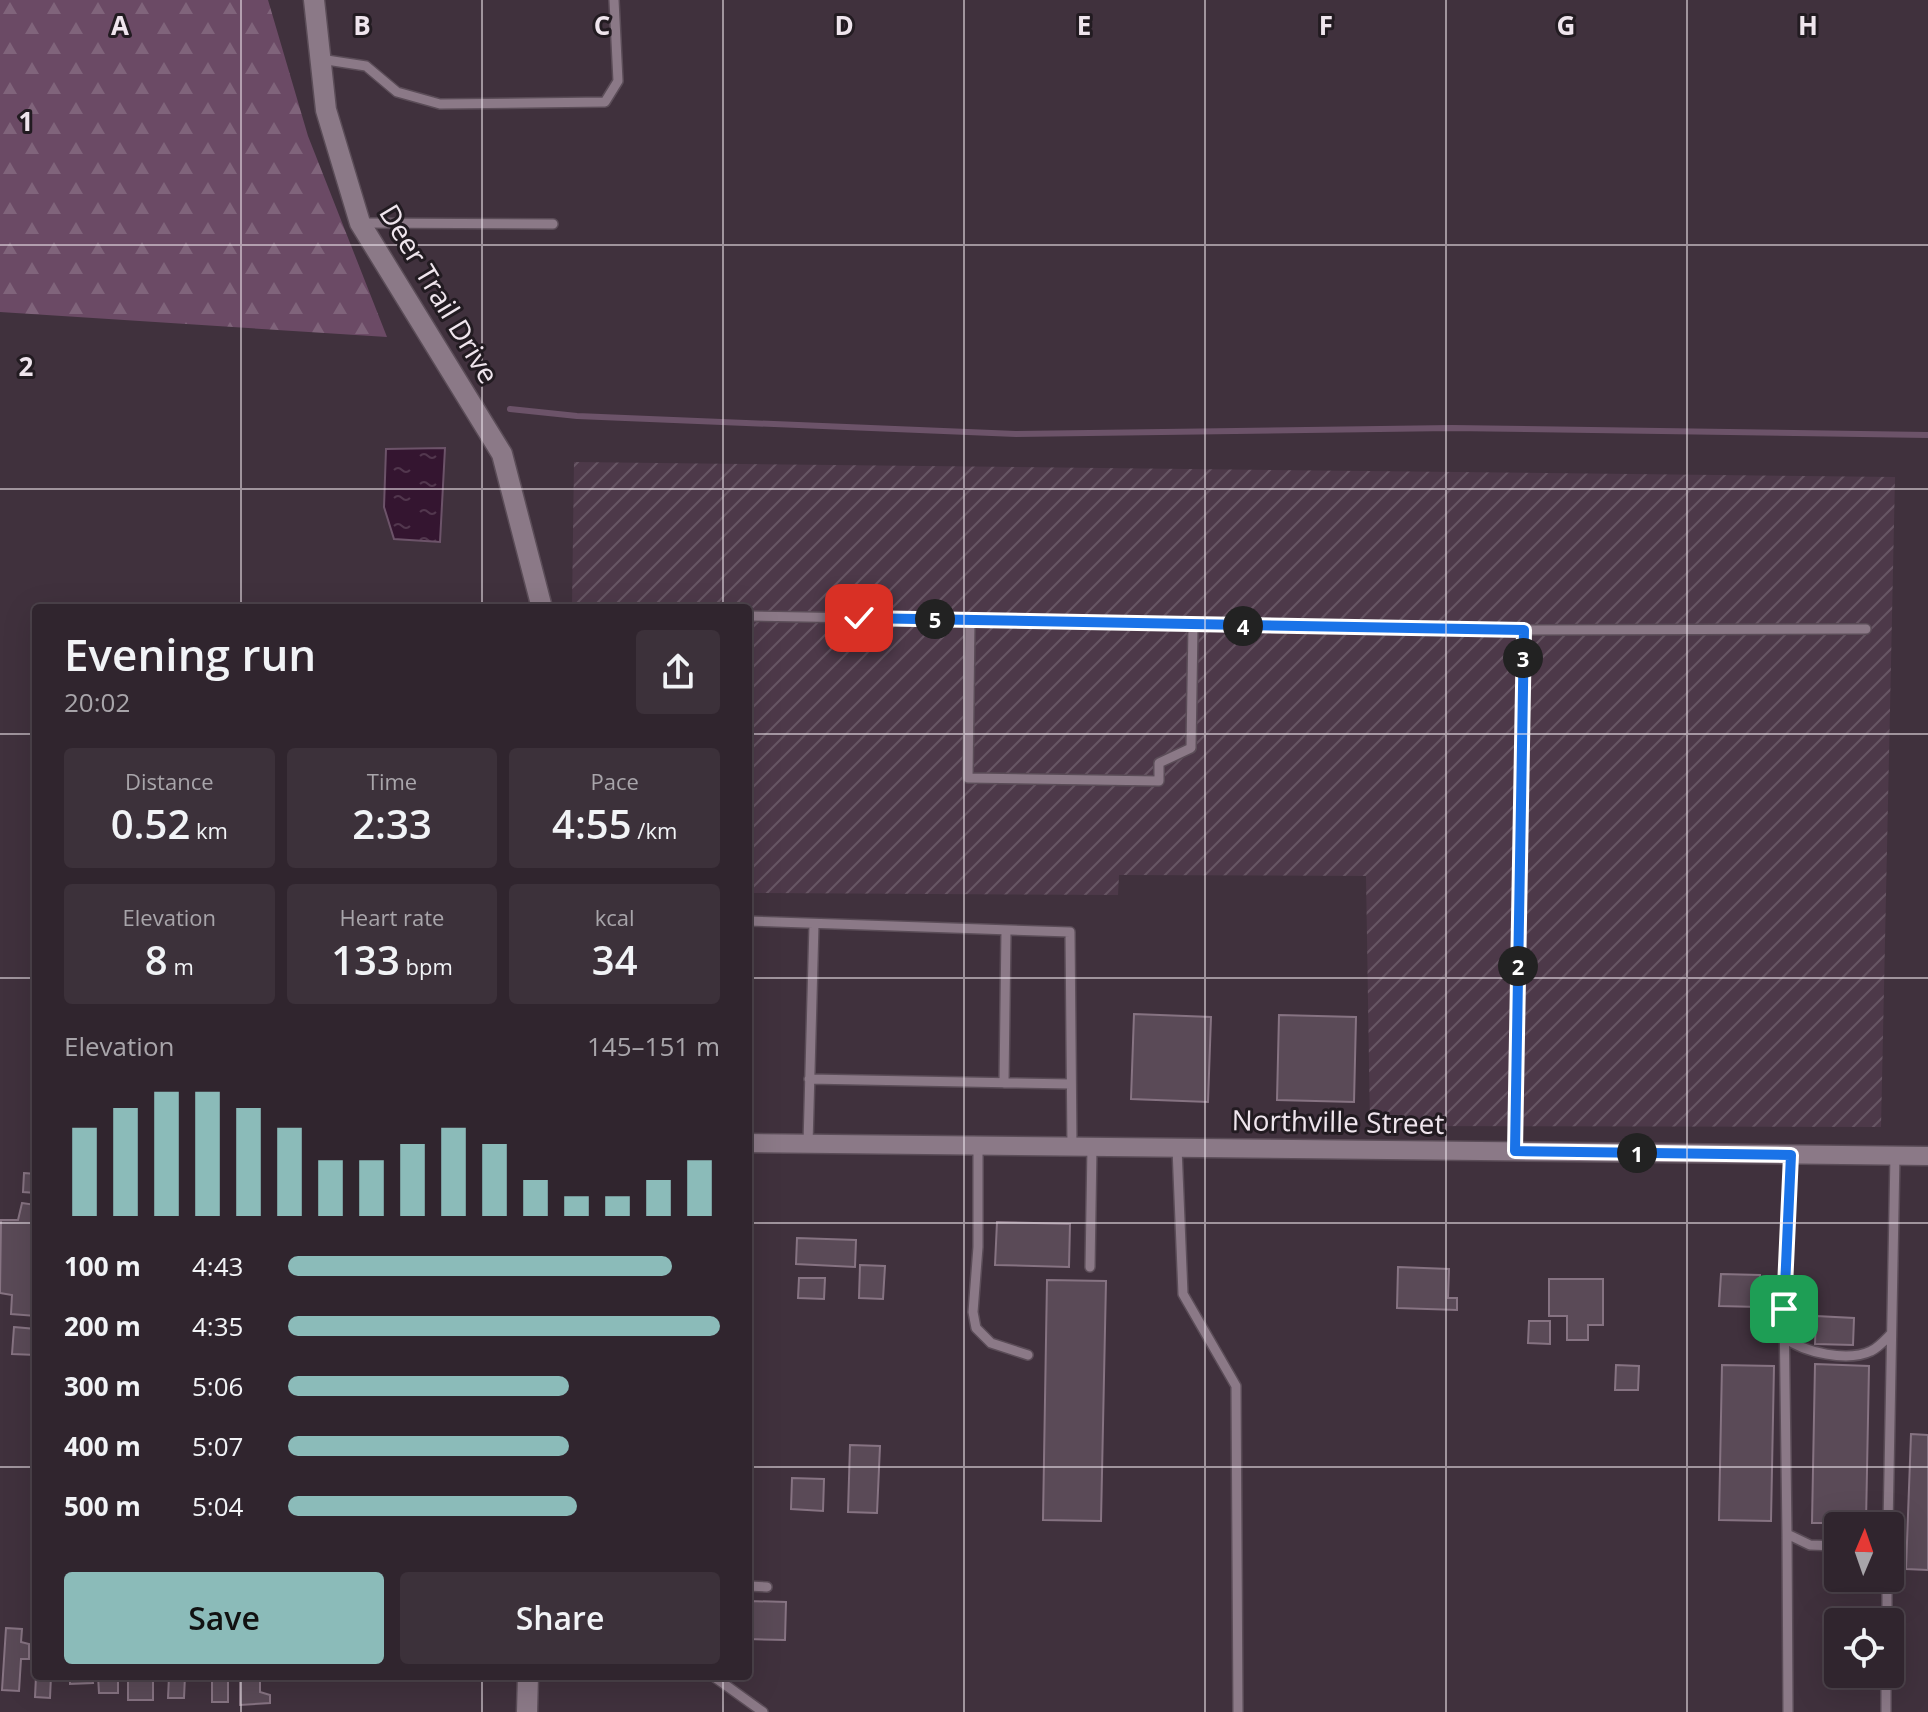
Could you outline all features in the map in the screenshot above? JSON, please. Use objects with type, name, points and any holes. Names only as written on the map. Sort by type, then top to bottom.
[{"type":"street","name":"Deer Trail Drive","points":[[314,0],[326,110],[360,223],[502,454],[541,604]]},
{"type":"street","name":"Northville Street","points":[[752,1143],[1928,1156]]},
{"type":"street","points":[[527,1712],[528,1680]]},
{"type":"lane","points":[[320,59],[366,66],[397,92],[440,104],[605,102],[618,81],[614,0]]},
{"type":"lane","points":[[360,223],[553,224]]},
{"type":"lane","points":[[752,616],[1524,630],[1866,629]]},
{"type":"lane","points":[[970,620],[968,778],[1159,781],[1159,763],[1191,748],[1193,626]]},
{"type":"lane","points":[[1515,1151],[1524,630]]},
{"type":"lane","points":[[752,921],[1070,932],[1072,1147]]},
{"type":"lane","points":[[808,1144],[814,924]]},
{"type":"lane","points":[[1004,1083],[1006,930]]},
{"type":"lane","points":[[809,1079],[1071,1084]]},
{"type":"lane","points":[[978,1146],[978,1247],[973,1312],[976,1328],[991,1343],[1010,1352],[1028,1355]]},
{"type":"lane","points":[[1090,1267],[1092,1147]]},
{"type":"lane","points":[[1177,1148],[1183,1294],[1236,1386],[1238,1712]]},
{"type":"lane","points":[[1788,1712],[1784,1337],[1791,1155]]},
{"type":"lane","points":[[1888,1512],[1895,1155]]},
{"type":"lane","points":[[1784,1337],[1795,1346],[1827,1355],[1871,1352],[1891,1334]]},
{"type":"lane","points":[[1787,1534],[1810,1545],[1824,1546]]},
{"type":"lane","points":[[752,1586],[767,1587]]},
{"type":"lane","points":[[719,1680],[763,1712]]},
{"type":"lane","points":[[1886,1688],[1886,1712]]},
{"type":"shaded area","points":[[574,462],[1895,477],[1881,1127],[1370,1126],[1366,876],[1119,875],[1118,895],[752,893],[752,604],[572,604]]},
{"type":"green space","points":[[0,0],[268,0],[308,136],[387,337],[0,312]]},
{"type":"water","points":[[445,448],[440,542],[394,539],[384,507],[386,449]]},
{"type":"building","points":[[1134,1014],[1211,1017],[1208,1102],[1131,1099]]},
{"type":"building","points":[[1279,1015],[1356,1017],[1354,1102],[1277,1100]]},
{"type":"building","points":[[24,1173],[32,1174],[32,1193],[23,1192]]},
{"type":"building","points":[[22,1203],[32,1204],[32,1316],[11,1314],[12,1295],[0,1293],[1,1220],[18,1220]]},
{"type":"building","points":[[997,1222],[1070,1224],[1069,1267],[995,1265]]},
{"type":"building","points":[[797,1238],[856,1240],[855,1267],[796,1264]]},
{"type":"building","points":[[860,1265],[885,1266],[883,1299],[859,1298]]},
{"type":"building","points":[[1398,1267],[1449,1269],[1448,1298],[1457,1298],[1457,1310],[1397,1308]]},
{"type":"building","points":[[1721,1274],[1760,1275],[1759,1307],[1719,1306]]},
{"type":"building","points":[[799,1278],[825,1278],[824,1299],[798,1298]]},
{"type":"building","points":[[1549,1279],[1603,1279],[1603,1325],[1588,1325],[1588,1340],[1567,1340],[1567,1316],[1549,1316]]},
{"type":"building","points":[[1047,1280],[1106,1281],[1101,1521],[1043,1520]]},
{"type":"building","points":[[1816,1316],[1854,1318],[1853,1345],[1815,1344]]},
{"type":"building","points":[[1529,1321],[1550,1321],[1550,1344],[1528,1343]]},
{"type":"building","points":[[14,1327],[32,1329],[32,1355],[12,1354]]},
{"type":"building","points":[[1815,1364],[1869,1366],[1866,1512],[1824,1512],[1824,1523],[1812,1523]]},
{"type":"building","points":[[1616,1365],[1639,1366],[1638,1390],[1615,1390]]},
{"type":"building","points":[[1722,1365],[1774,1366],[1771,1521],[1719,1520]]},
{"type":"building","points":[[1911,1434],[1928,1435],[1928,1570],[1906,1569]]},
{"type":"building","points":[[850,1445],[880,1446],[877,1513],[848,1512]]},
{"type":"building","points":[[792,1478],[824,1479],[823,1511],[791,1509]]},
{"type":"building","points":[[752,1601],[786,1602],[785,1640],[752,1639]]},
{"type":"building","points":[[6,1628],[22,1629],[21,1642],[29,1644],[29,1659],[21,1659],[19,1691],[2,1690]]},
{"type":"building","points":[[36,1680],[51,1680],[50,1698],[35,1697]]},
{"type":"building","points":[[70,1680],[93,1680],[93,1683],[70,1684]]},
{"type":"building","points":[[98,1680],[118,1680],[118,1693],[99,1693]]},
{"type":"building","points":[[128,1680],[153,1680],[153,1700],[128,1700]]},
{"type":"building","points":[[169,1680],[185,1680],[184,1698],[168,1698]]},
{"type":"building","points":[[212,1680],[228,1680],[228,1702],[212,1702]]},
{"type":"building","points":[[240,1680],[274,1680],[260,1681],[260,1692],[270,1695],[270,1703],[240,1705]]},
{"type":"waterway","points":[[510,409],[577,416],[1016,434],[1452,428],[1928,435]]},
{"type":"route","points":[[859,618],[1524,630],[1515,1151],[1791,1155],[1784,1309]]}]
